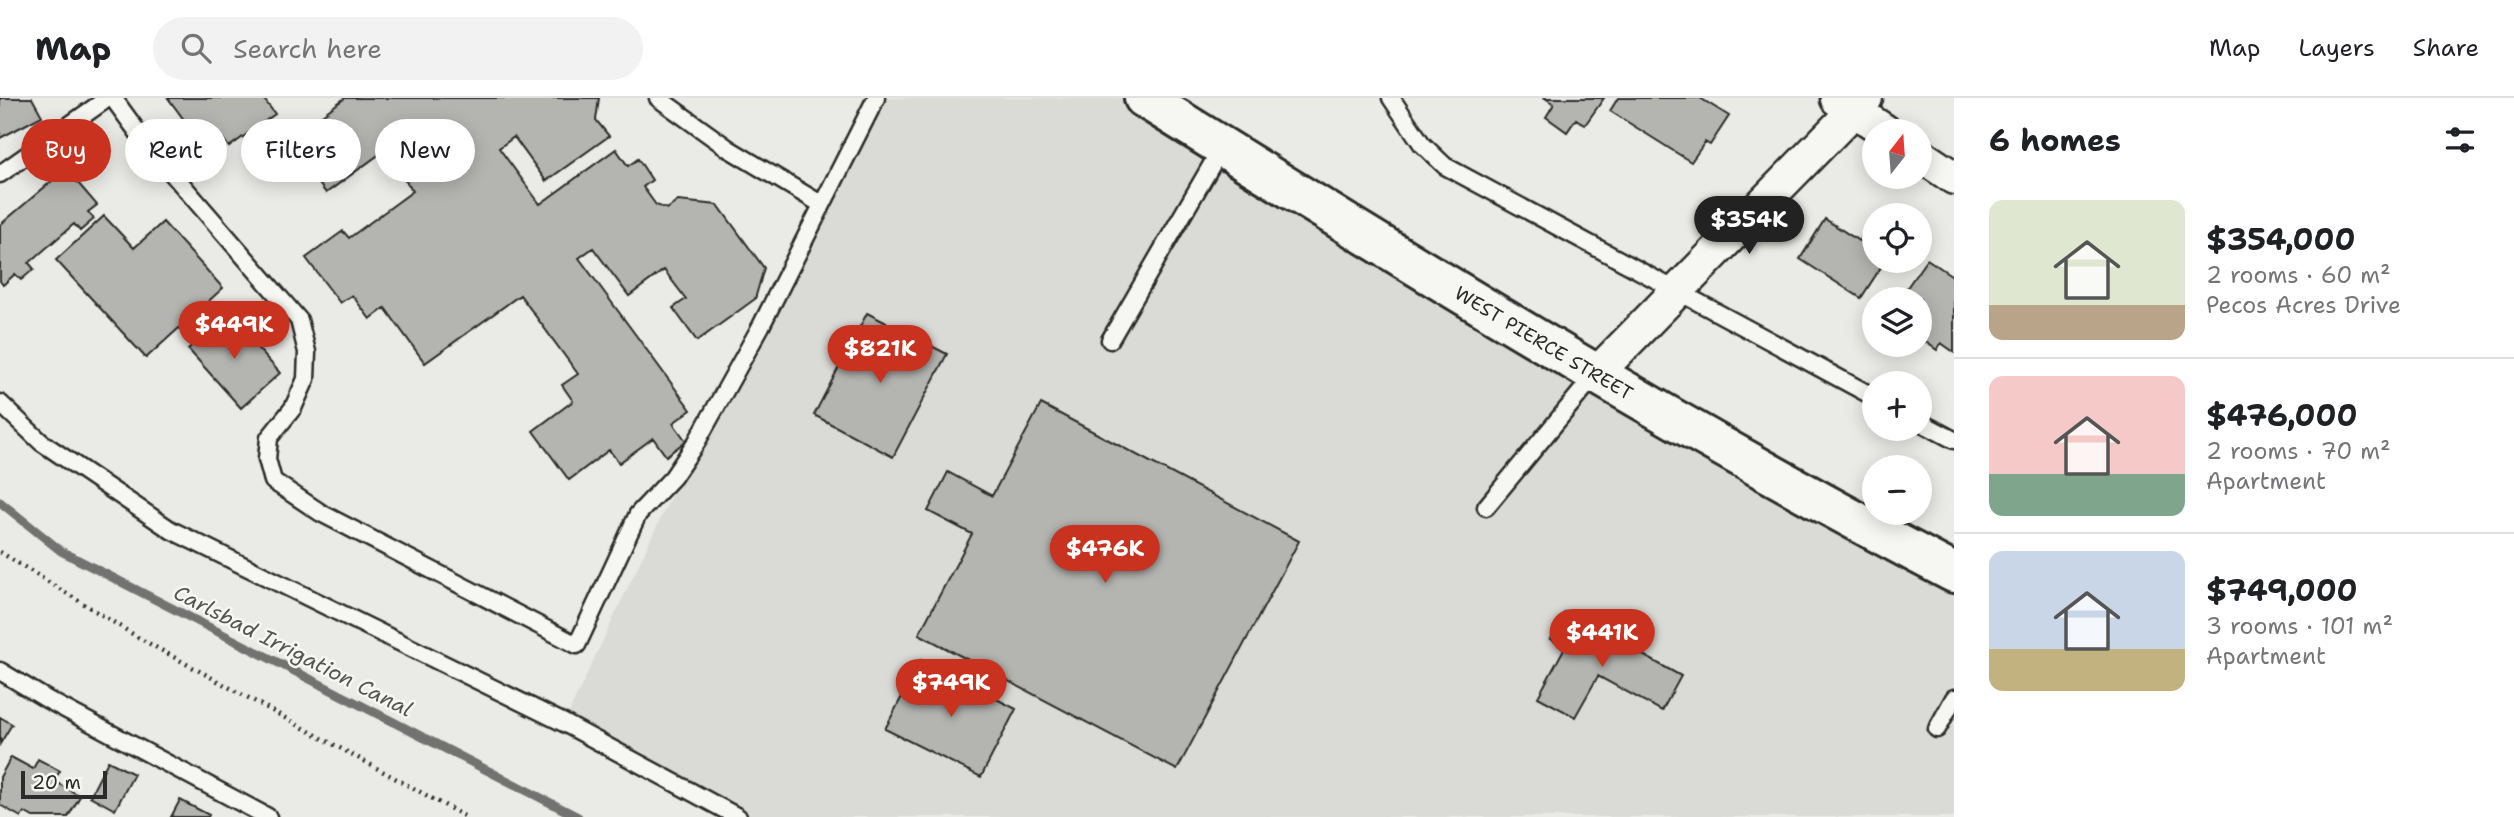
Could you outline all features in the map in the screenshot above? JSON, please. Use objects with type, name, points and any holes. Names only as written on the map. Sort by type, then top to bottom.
[{"type":"highway","name":"WEST PIERCE STREET","points":[[1144,98],[1595,375],[1857,522],[1954,573]]},
{"type":"street","points":[[1595,375],[1678,292],[1852,102],[1871,119]]},
{"type":"street","points":[[1932,163],[1954,178]]},
{"type":"lane","points":[[0,174],[111,98],[145,142],[299,320],[307,352],[306,379],[293,408],[269,438],[267,459],[274,481],[321,513],[577,645],[638,514],[673,477],[696,443],[761,326],[876,98]]},
{"type":"lane","points":[[658,98],[729,149],[821,204]]},
{"type":"lane","points":[[1391,98],[1422,144],[1445,166],[1862,391]]},
{"type":"lane","points":[[1110,340],[1222,147]]},
{"type":"lane","points":[[1486,507],[1595,375]]},
{"type":"lane","points":[[0,403],[41,442],[172,530],[564,723],[738,817]]},
{"type":"lane","points":[[1932,428],[1954,440]]},
{"type":"lane","points":[[0,671],[48,700],[268,817]]},
{"type":"lane","points":[[1937,729],[1954,698]]},
{"type":"path","points":[[0,552],[139,638],[466,817]]},
{"type":"shaded area","points":[[876,98],[1144,98],[1862,519],[1862,525],[1872,525],[1954,573],[1954,817],[738,817],[564,723],[696,443]]},
{"type":"building","points":[[0,98],[32,98],[42,116],[36,119],[21,119],[21,127],[0,138]]},
{"type":"building","points":[[168,98],[263,98],[275,114],[268,119],[241,119],[241,138],[229,147],[227,119],[183,119]]},
{"type":"building","points":[[345,98],[599,98],[596,120],[609,136],[546,181],[514,137],[499,148],[540,204],[616,149],[628,166],[638,159],[652,180],[643,187],[656,205],[667,209],[678,201],[718,205],[764,268],[755,299],[697,341],[673,308],[686,299],[664,270],[629,296],[593,248],[579,258],[691,410],[673,423],[686,441],[666,456],[653,438],[619,463],[609,450],[569,480],[533,431],[573,401],[562,385],[578,374],[520,295],[425,363],[385,308],[370,319],[352,295],[340,303],[306,258],[343,231],[349,238],[413,191],[406,182],[475,182],[475,119],[375,119],[375,158],[361,168],[361,119],[317,119]]},
{"type":"building","points":[[1545,98],[1604,98],[1585,125],[1576,119],[1567,132],[1546,117],[1554,104]]},
{"type":"building","points":[[1618,98],[1700,98],[1729,116],[1710,145],[1705,142],[1691,162],[1610,111]]},
{"type":"building","points":[[51,182],[77,182],[97,205],[88,212],[94,219],[80,231],[74,224],[29,263],[34,269],[21,280],[15,274],[3,285],[0,281],[0,225]]},
{"type":"building","points":[[318,182],[341,182],[326,193]]},
{"type":"building","points":[[104,216],[134,248],[163,222],[223,288],[146,358],[56,260]]},
{"type":"building","points":[[1825,219],[1859,241],[1862,236],[1862,273],[1877,273],[1868,287],[1862,287],[1861,298],[1800,259]]},
{"type":"building","points":[[1932,262],[1954,277],[1954,352],[1941,343],[1937,350],[1932,346],[1932,287],[1907,287],[1917,273],[1932,273]]},
{"type":"building","points":[[867,313],[947,354],[893,457],[814,415]]},
{"type":"building","points":[[227,314],[280,373],[241,408],[188,349]]},
{"type":"building","points":[[1041,404],[1299,541],[1177,770],[919,634],[972,534],[928,511],[948,472],[992,496]]},
{"type":"building","points":[[1565,612],[1681,676],[1662,711],[1598,676],[1575,717],[1538,697],[1565,647],[1550,639]]},
{"type":"building","points":[[921,660],[1016,709],[981,777],[885,729]]},
{"type":"building","points":[[0,717],[12,724],[0,744]]},
{"type":"building","points":[[11,757],[33,769],[38,759],[60,771],[54,781],[80,796],[68,817],[33,817],[24,812],[21,817],[0,805],[0,777]]},
{"type":"building","points":[[108,761],[134,774],[115,810],[90,796]]},
{"type":"building","points":[[180,800],[209,815],[208,817],[171,817]]},
{"type":"waterway","name":"Carlsbad Irrigation Canal","points":[[0,502],[61,551],[578,817]]}]
